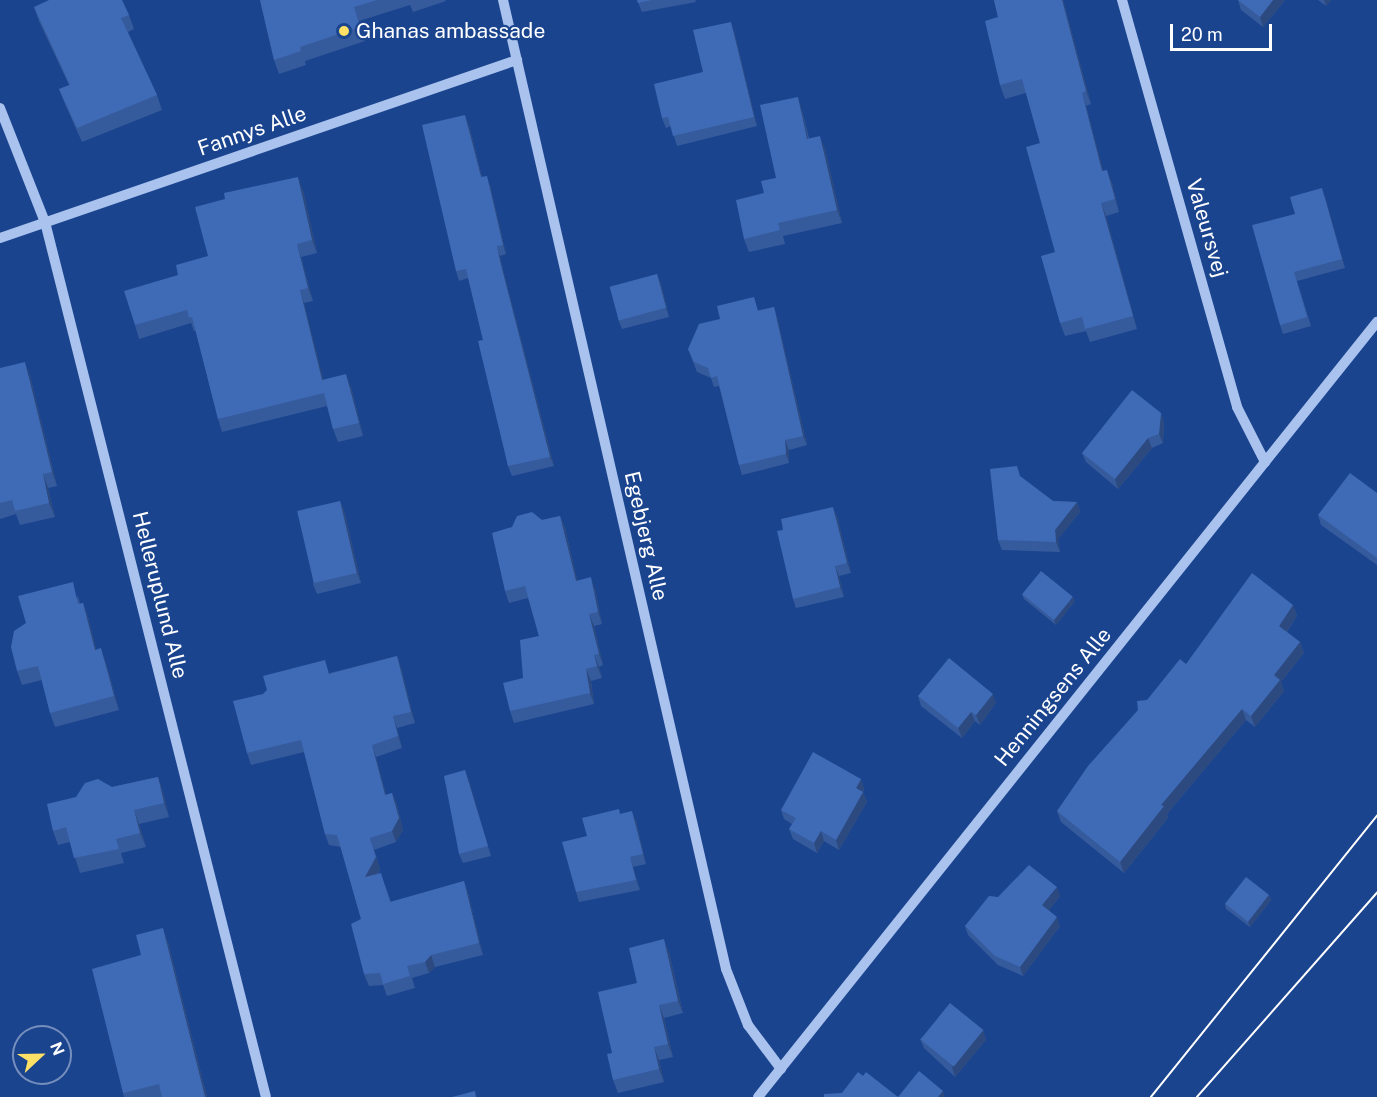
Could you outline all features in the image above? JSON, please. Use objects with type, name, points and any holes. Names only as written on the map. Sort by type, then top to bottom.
[{"type":"street","name":"Egebjerg Alle","points":[[503,0],[726,969],[748,1025],[781,1069]]},
{"type":"street","name":"Valeursvej","points":[[1122,0],[1236,407],[1265,462]]},
{"type":"street","name":"Fannys Alle","points":[[0,238],[517,60]]},
{"type":"street","name":"Helleruplund Alle","points":[[0,108],[45,222],[266,1097]]},
{"type":"street","name":"Henningsens Alle","points":[[758,1097],[1377,322]]},
{"type":"building","points":[[49,0],[122,0],[129,15],[121,18],[157,95],[77,128],[59,89],[70,85],[34,7]]},
{"type":"building","name":"Ghanas ambassade","points":[[260,0],[377,0],[354,7],[360,27],[300,47],[301,51],[274,60]]},
{"type":"building","points":[[994,0],[1062,0],[1086,91],[1082,93],[1102,171],[1107,170],[1115,199],[1101,203],[1133,316],[1085,329],[1082,317],[1060,323],[1041,256],[1055,252],[1026,147],[1040,143],[1022,79],[1000,85],[985,21],[998,17]]},
{"type":"building","points":[[1238,0],[1273,0],[1260,17]]},
{"type":"building","points":[[731,22],[754,117],[673,136],[668,117],[662,118],[654,84],[703,72],[693,30]]},
{"type":"building","points":[[798,97],[807,139],[820,136],[837,210],[778,223],[780,230],[744,239],[736,200],[764,193],[761,181],[776,178],[760,105]]},
{"type":"building","points":[[465,115],[481,177],[487,176],[503,245],[497,246],[500,261],[550,457],[508,466],[478,341],[483,340],[466,269],[456,271],[422,125]]},
{"type":"building","points":[[298,177],[312,240],[297,244],[308,288],[300,290],[322,380],[346,374],[359,423],[333,429],[324,393],[218,419],[192,317],[189,318],[187,310],[135,325],[124,291],[178,275],[176,265],[208,256],[195,207],[225,199],[224,193]]},
{"type":"building","points":[[1322,188],[1342,259],[1294,272],[1307,317],[1280,325],[1252,225],[1295,214],[1290,197]]},
{"type":"building","points":[[657,274],[666,308],[619,320],[610,287]]},
{"type":"building","points":[[754,297],[758,311],[774,307],[803,436],[785,440],[786,454],[739,465],[717,376],[711,378],[708,368],[694,362],[688,349],[699,324],[720,319],[717,306]]},
{"type":"building","points":[[25,362],[52,472],[43,474],[49,503],[15,511],[12,500],[0,503],[0,368]]},
{"type":"building","points":[[1132,390],[1161,413],[1159,434],[1148,438],[1115,479],[1082,453]]},
{"type":"building","points":[[1017,466],[1020,476],[1053,501],[1077,502],[1055,530],[1056,542],[998,540],[990,469]]},
{"type":"building","points":[[1350,473],[1377,493],[1377,558],[1318,515]]},
{"type":"building","points":[[340,501],[357,573],[314,583],[297,511]]},
{"type":"building","points":[[833,507],[847,563],[835,566],[840,587],[793,599],[777,531],[783,530],[781,519]]},
{"type":"building","points":[[532,512],[542,520],[560,516],[576,581],[591,577],[598,612],[589,614],[599,654],[594,655],[597,666],[586,669],[590,693],[510,711],[503,683],[523,678],[520,640],[539,636],[525,586],[505,591],[492,533],[512,527],[517,516]]},
{"type":"building","points":[[1041,571],[1073,597],[1054,620],[1022,594]]},
{"type":"building","points":[[1252,573],[1293,605],[1279,626],[1300,642],[1274,675],[1280,680],[1251,716],[1242,709],[1161,805],[1164,806],[1120,862],[1057,811],[1088,766],[1138,710],[1137,701],[1147,700],[1180,659],[1186,664]]},
{"type":"building","points":[[73,582],[78,604],[83,603],[95,650],[101,648],[114,696],[50,713],[38,666],[17,671],[11,647],[14,631],[26,623],[18,596]]},
{"type":"building","points":[[397,656],[411,712],[393,716],[398,736],[372,745],[385,795],[392,793],[399,818],[392,831],[370,838],[376,857],[365,877],[381,873],[390,902],[464,881],[479,943],[431,955],[425,962],[407,966],[410,976],[383,984],[380,973],[364,974],[351,924],[361,919],[337,835],[325,834],[301,740],[247,753],[233,701],[263,694],[267,690],[263,676],[325,660],[329,674]]},
{"type":"building","points":[[949,658],[993,694],[976,715],[971,712],[958,728],[918,696]]},
{"type":"building","points":[[813,752],[861,779],[856,788],[863,792],[836,840],[821,831],[814,843],[789,829],[796,818],[781,810]]},
{"type":"building","points":[[465,770],[488,846],[459,854],[444,776]]},
{"type":"building","points":[[158,777],[164,803],[134,810],[140,833],[116,839],[119,849],[74,858],[66,827],[53,831],[47,804],[76,797],[85,783],[98,779],[112,787]]},
{"type":"building","points":[[619,809],[620,814],[632,811],[643,854],[630,857],[636,880],[576,892],[562,842],[587,836],[582,818]]},
{"type":"building","points":[[1029,865],[1057,887],[1042,905],[1057,917],[1020,967],[995,956],[965,926],[989,896],[998,897]]},
{"type":"building","points":[[1246,877],[1269,895],[1248,922],[1225,904]]},
{"type":"building","points":[[163,928],[205,1097],[162,1097],[159,1084],[123,1093],[92,969],[141,955],[136,935]]},
{"type":"building","points":[[664,939],[678,1001],[659,1005],[668,1044],[654,1047],[659,1069],[613,1080],[607,1054],[612,1053],[598,992],[637,983],[629,948]]},
{"type":"building","points":[[950,1003],[983,1030],[954,1067],[920,1040]]},
{"type":"building","points":[[919,1071],[943,1091],[938,1097],[898,1097]]},
{"type":"building","points":[[858,1072],[863,1076],[866,1072],[898,1097],[824,1097],[824,1094],[842,1093]]},
{"type":"building","points":[[475,1091],[476,1097],[452,1097]]},
{"type":"tram line","points":[[1151,1097],[1377,816]]},
{"type":"tram line","points":[[1197,1097],[1377,893]]},
{"type":"place","name":"Ghanas ambassade","points":[[344,31]]}]
